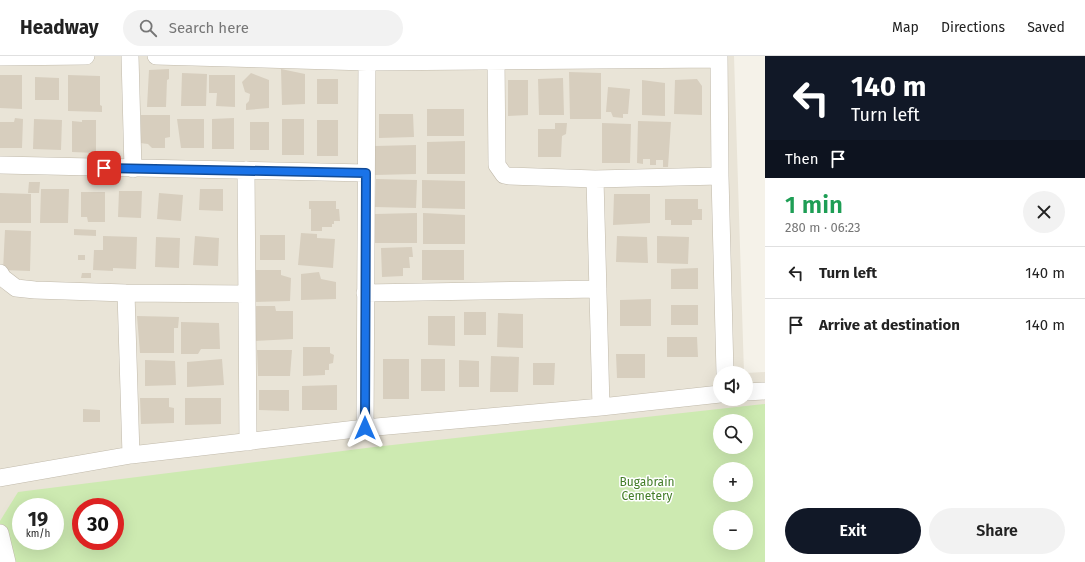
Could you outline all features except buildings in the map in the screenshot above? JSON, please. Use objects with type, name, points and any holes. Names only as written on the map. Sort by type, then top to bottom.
[{"type":"street","points":[[0,57],[86,56]]},
{"type":"street","points":[[130,56],[133,169]]},
{"type":"street","points":[[156,56],[367,62],[719,58],[720,176],[725,366]]},
{"type":"street","points":[[496,60],[496,158],[497,166],[504,175],[595,179],[720,176]]},
{"type":"street","points":[[365,428],[367,62]]},
{"type":"street","points":[[0,166],[366,173]]},
{"type":"street","points":[[246,170],[248,442]]},
{"type":"street","points":[[595,179],[601,407]]},
{"type":"street","points":[[0,273],[3,278],[16,288],[35,290],[126,293],[246,294]]},
{"type":"street","points":[[365,293],[598,289]]},
{"type":"street","points":[[126,293],[131,455]]},
{"type":"street","points":[[753,392],[765,391]]},
{"type":"street","points":[[0,478],[131,455],[365,428],[601,407],[713,395]]},
{"type":"street","points":[[0,534],[7,562]]},
{"type":"shaded area","points":[[0,56],[734,56],[744,366],[713,366],[713,406],[753,406],[753,373],[765,372],[765,562],[0,562]]},
{"type":"green space","name":"Bugabrain Cemetery","points":[[765,404],[765,562],[7,562],[0,533],[0,521],[12,502],[12,550],[64,550],[64,498],[14,498],[18,492],[374,447]]},
{"type":"route","points":[[104,168],[366,173],[365,428]]}]
